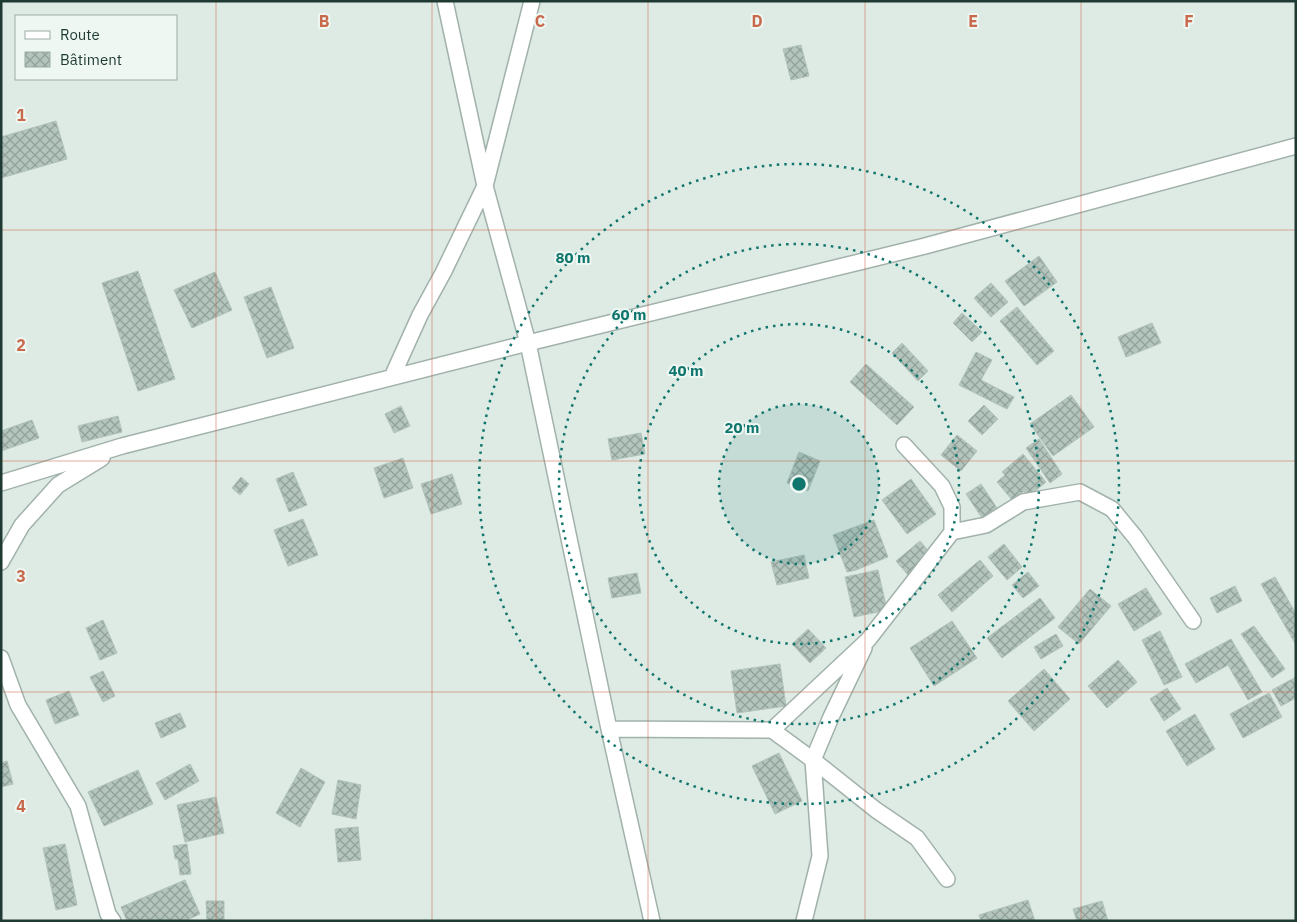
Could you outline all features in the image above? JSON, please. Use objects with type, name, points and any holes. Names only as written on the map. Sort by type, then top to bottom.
[{"type":"street","points":[[445,1],[485,186],[528,343],[609,729],[652,921]]},
{"type":"street","points":[[392,377],[420,315],[444,271],[485,186],[532,1]]},
{"type":"street","points":[[1,482],[122,446],[528,343],[925,246],[1296,146]]},
{"type":"street","points":[[772,730],[868,640],[952,532],[952,507],[942,486],[904,445]]},
{"type":"street","points":[[1,562],[22,525],[58,484],[122,446]]},
{"type":"street","points":[[952,532],[986,525],[1023,502],[1080,492],[1112,509],[1135,537],[1193,622]]},
{"type":"street","points":[[804,921],[820,856],[813,760],[831,717],[868,640]]},
{"type":"street","points":[[1,658],[18,705],[78,806],[108,914],[113,921]]},
{"type":"street","points":[[609,729],[772,730],[876,810],[918,838],[947,879]]},
{"type":"building","points":[[801,45],[809,76],[791,80],[783,49]]},
{"type":"building","points":[[56,121],[67,159],[1,178],[1,137]]},
{"type":"building","points":[[1039,256],[1057,282],[1024,306],[1005,281]]},
{"type":"building","points":[[138,271],[175,379],[138,391],[102,283]]},
{"type":"building","points":[[215,272],[232,310],[192,328],[174,290]]},
{"type":"building","points":[[991,283],[1008,302],[991,317],[974,298]]},
{"type":"building","points":[[271,287],[294,348],[267,358],[244,297]]},
{"type":"building","points":[[1017,307],[1054,351],[1037,365],[1000,321]]},
{"type":"building","points":[[962,313],[982,332],[972,342],[953,323]]},
{"type":"building","points":[[1152,323],[1161,343],[1126,357],[1118,337]]},
{"type":"building","points":[[902,343],[928,371],[918,381],[892,353]]},
{"type":"building","points":[[976,352],[992,360],[981,380],[1014,397],[1007,409],[959,385]]},
{"type":"building","points":[[866,364],[914,407],[897,425],[850,382]]},
{"type":"building","points":[[1071,395],[1094,427],[1053,456],[1030,424]]},
{"type":"building","points":[[984,405],[998,419],[982,435],[968,421]]},
{"type":"building","points":[[401,406],[410,426],[394,433],[385,414]]},
{"type":"building","points":[[118,416],[122,432],[82,442],[78,426]]},
{"type":"building","points":[[32,420],[39,438],[1,451],[1,431]]},
{"type":"building","points":[[641,433],[645,454],[612,460],[608,439]]},
{"type":"building","points":[[957,435],[977,451],[961,471],[941,455]]},
{"type":"building","points":[[1039,439],[1062,474],[1050,483],[1026,448]]},
{"type":"building","points":[[799,452],[820,461],[808,491],[787,483]]},
{"type":"building","points":[[1023,454],[1046,482],[1028,497],[1024,491],[1013,501],[997,482],[1005,475],[1002,472]]},
{"type":"building","points":[[403,458],[413,488],[384,498],[374,468]]},
{"type":"building","points":[[293,472],[307,505],[289,512],[276,479]]},
{"type":"building","points":[[452,474],[462,504],[431,514],[421,484]]},
{"type":"building","points":[[241,477],[249,484],[240,495],[232,488]]},
{"type":"building","points":[[911,479],[936,514],[907,534],[882,500]]},
{"type":"building","points":[[981,484],[999,511],[984,521],[966,494]]},
{"type":"building","points":[[303,519],[318,555],[288,566],[274,530]]},
{"type":"building","points":[[874,520],[888,557],[847,572],[833,535]]},
{"type":"building","points":[[920,541],[932,555],[908,575],[896,561]]},
{"type":"building","points":[[1004,544],[1022,567],[1007,580],[988,557]]},
{"type":"building","points":[[804,555],[809,578],[777,585],[771,562]]},
{"type":"building","points":[[980,560],[993,576],[952,612],[938,595]]},
{"type":"building","points":[[878,570],[887,610],[854,617],[845,577]]},
{"type":"building","points":[[1028,572],[1039,586],[1023,598],[1012,585]]},
{"type":"building","points":[[637,573],[641,593],[612,598],[608,578]]},
{"type":"building","points":[[1275,577],[1296,614],[1296,645],[1261,584]]},
{"type":"building","points":[[1235,586],[1242,601],[1217,613],[1210,598]]},
{"type":"building","points":[[1146,588],[1162,614],[1134,631],[1118,604]]},
{"type":"building","points":[[1090,589],[1111,606],[1079,644],[1058,627]]},
{"type":"building","points":[[1040,598],[1055,618],[1002,658],[987,638]]},
{"type":"building","points":[[103,620],[117,653],[100,660],[86,628]]},
{"type":"building","points":[[952,621],[977,658],[934,686],[910,648]]},
{"type":"building","points":[[1254,626],[1285,669],[1272,678],[1241,634]]},
{"type":"building","points":[[808,629],[826,648],[810,663],[792,644]]},
{"type":"building","points":[[1160,631],[1182,677],[1164,685],[1142,640]]},
{"type":"building","points":[[1056,634],[1063,646],[1041,659],[1034,647]]},
{"type":"building","points":[[1231,639],[1262,692],[1248,700],[1228,665],[1196,683],[1185,664]]},
{"type":"building","points":[[1118,660],[1137,682],[1107,708],[1088,686]]},
{"type":"building","points":[[780,664],[786,706],[737,713],[731,671]]},
{"type":"building","points":[[1044,669],[1070,699],[1034,731],[1008,701]]},
{"type":"building","points":[[103,671],[115,696],[103,702],[90,677]]},
{"type":"building","points":[[1296,677],[1296,698],[1281,706],[1272,690]]},
{"type":"building","points":[[1167,688],[1181,709],[1164,721],[1150,699]]},
{"type":"building","points":[[69,691],[79,715],[55,724],[46,700]]},
{"type":"building","points":[[1269,693],[1282,717],[1243,738],[1230,714]]},
{"type":"building","points":[[180,713],[186,727],[161,738],[155,723]]},
{"type":"building","points":[[1195,714],[1215,749],[1187,766],[1166,731]]},
{"type":"building","points":[[779,753],[802,801],[775,814],[752,766]]},
{"type":"building","points":[[7,761],[13,784],[1,787],[1,763]]},
{"type":"building","points":[[190,764],[199,781],[165,800],[156,783]]},
{"type":"building","points":[[301,768],[325,782],[300,827],[276,813]]},
{"type":"building","points":[[138,770],[153,804],[104,826],[88,792]]},
{"type":"building","points":[[338,780],[361,785],[356,819],[332,814]]},
{"type":"building","points":[[216,797],[224,833],[185,842],[177,805]]},
{"type":"building","points":[[358,827],[361,860],[338,862],[335,829]]},
{"type":"building","points":[[65,844],[77,905],[56,910],[43,848]]},
{"type":"building","points":[[187,844],[191,874],[180,875],[178,859],[175,859],[173,846]]},
{"type":"building","points":[[185,880],[200,914],[185,921],[127,921],[121,907]]},
{"type":"building","points":[[1028,900],[1035,921],[981,921],[979,915]]},
{"type":"building","points":[[206,901],[224,901],[224,921],[207,921]]},
{"type":"building","points":[[1102,901],[1108,921],[1077,921],[1073,909]]}]
